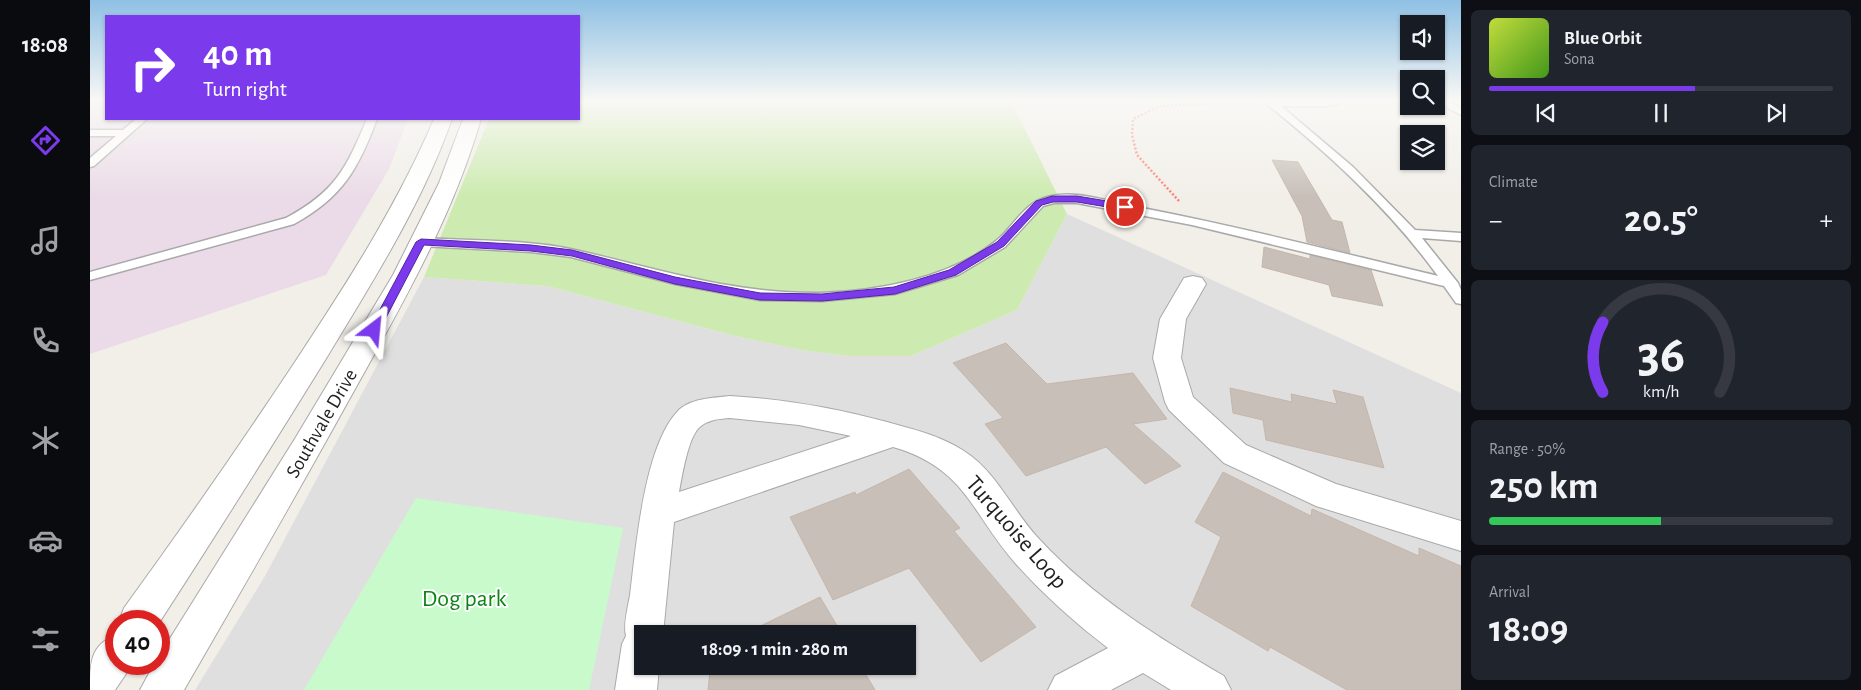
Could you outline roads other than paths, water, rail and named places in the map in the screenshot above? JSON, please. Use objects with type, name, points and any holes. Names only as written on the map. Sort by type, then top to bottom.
[{"type":"street","name":"Southvale Drive","points":[[146,610],[196,538],[338,316],[419,177],[437,133]]},
{"type":"street","name":"Southvale Drive","points":[[161,690],[260,529],[378,324],[421,242],[453,174],[467,133]]},
{"type":"street","points":[[1193,284],[1173,320],[1167,358],[1180,402],[1235,454],[1328,496],[1461,536]]},
{"type":"street","name":"Turquoise Loop","points":[[645,625],[660,513],[668,468],[677,435],[690,417],[714,408],[748,406],[773,408],[892,435],[922,444],[955,461],[979,487],[1026,550],[1075,598],[1144,651],[1210,690]]},
{"type":"street","points":[[660,513],[892,435]]},
{"type":"street","points":[[1069,690],[1144,651]]},
{"type":"street","points":[[91,690],[105,670]]},
{"type":"street","points":[[636,690],[638,675]]},
{"type":"lane","points":[[90,164],[126,133]]},
{"type":"lane","points":[[90,276],[290,222],[312,211],[332,195],[350,171],[366,133]]},
{"type":"lane","points":[[1310,133],[1351,170],[1410,232],[1461,300]]},
{"type":"lane","points":[[421,242],[531,248],[572,253],[675,280],[760,296],[822,297],[895,290],[953,272],[1000,244],[1039,203],[1052,199],[1077,199],[1108,203],[1192,221],[1450,283]]},
{"type":"lane","points":[[1410,232],[1461,237]]},
{"type":"park label","name":"Dog park","points":[[464,598]]}]
